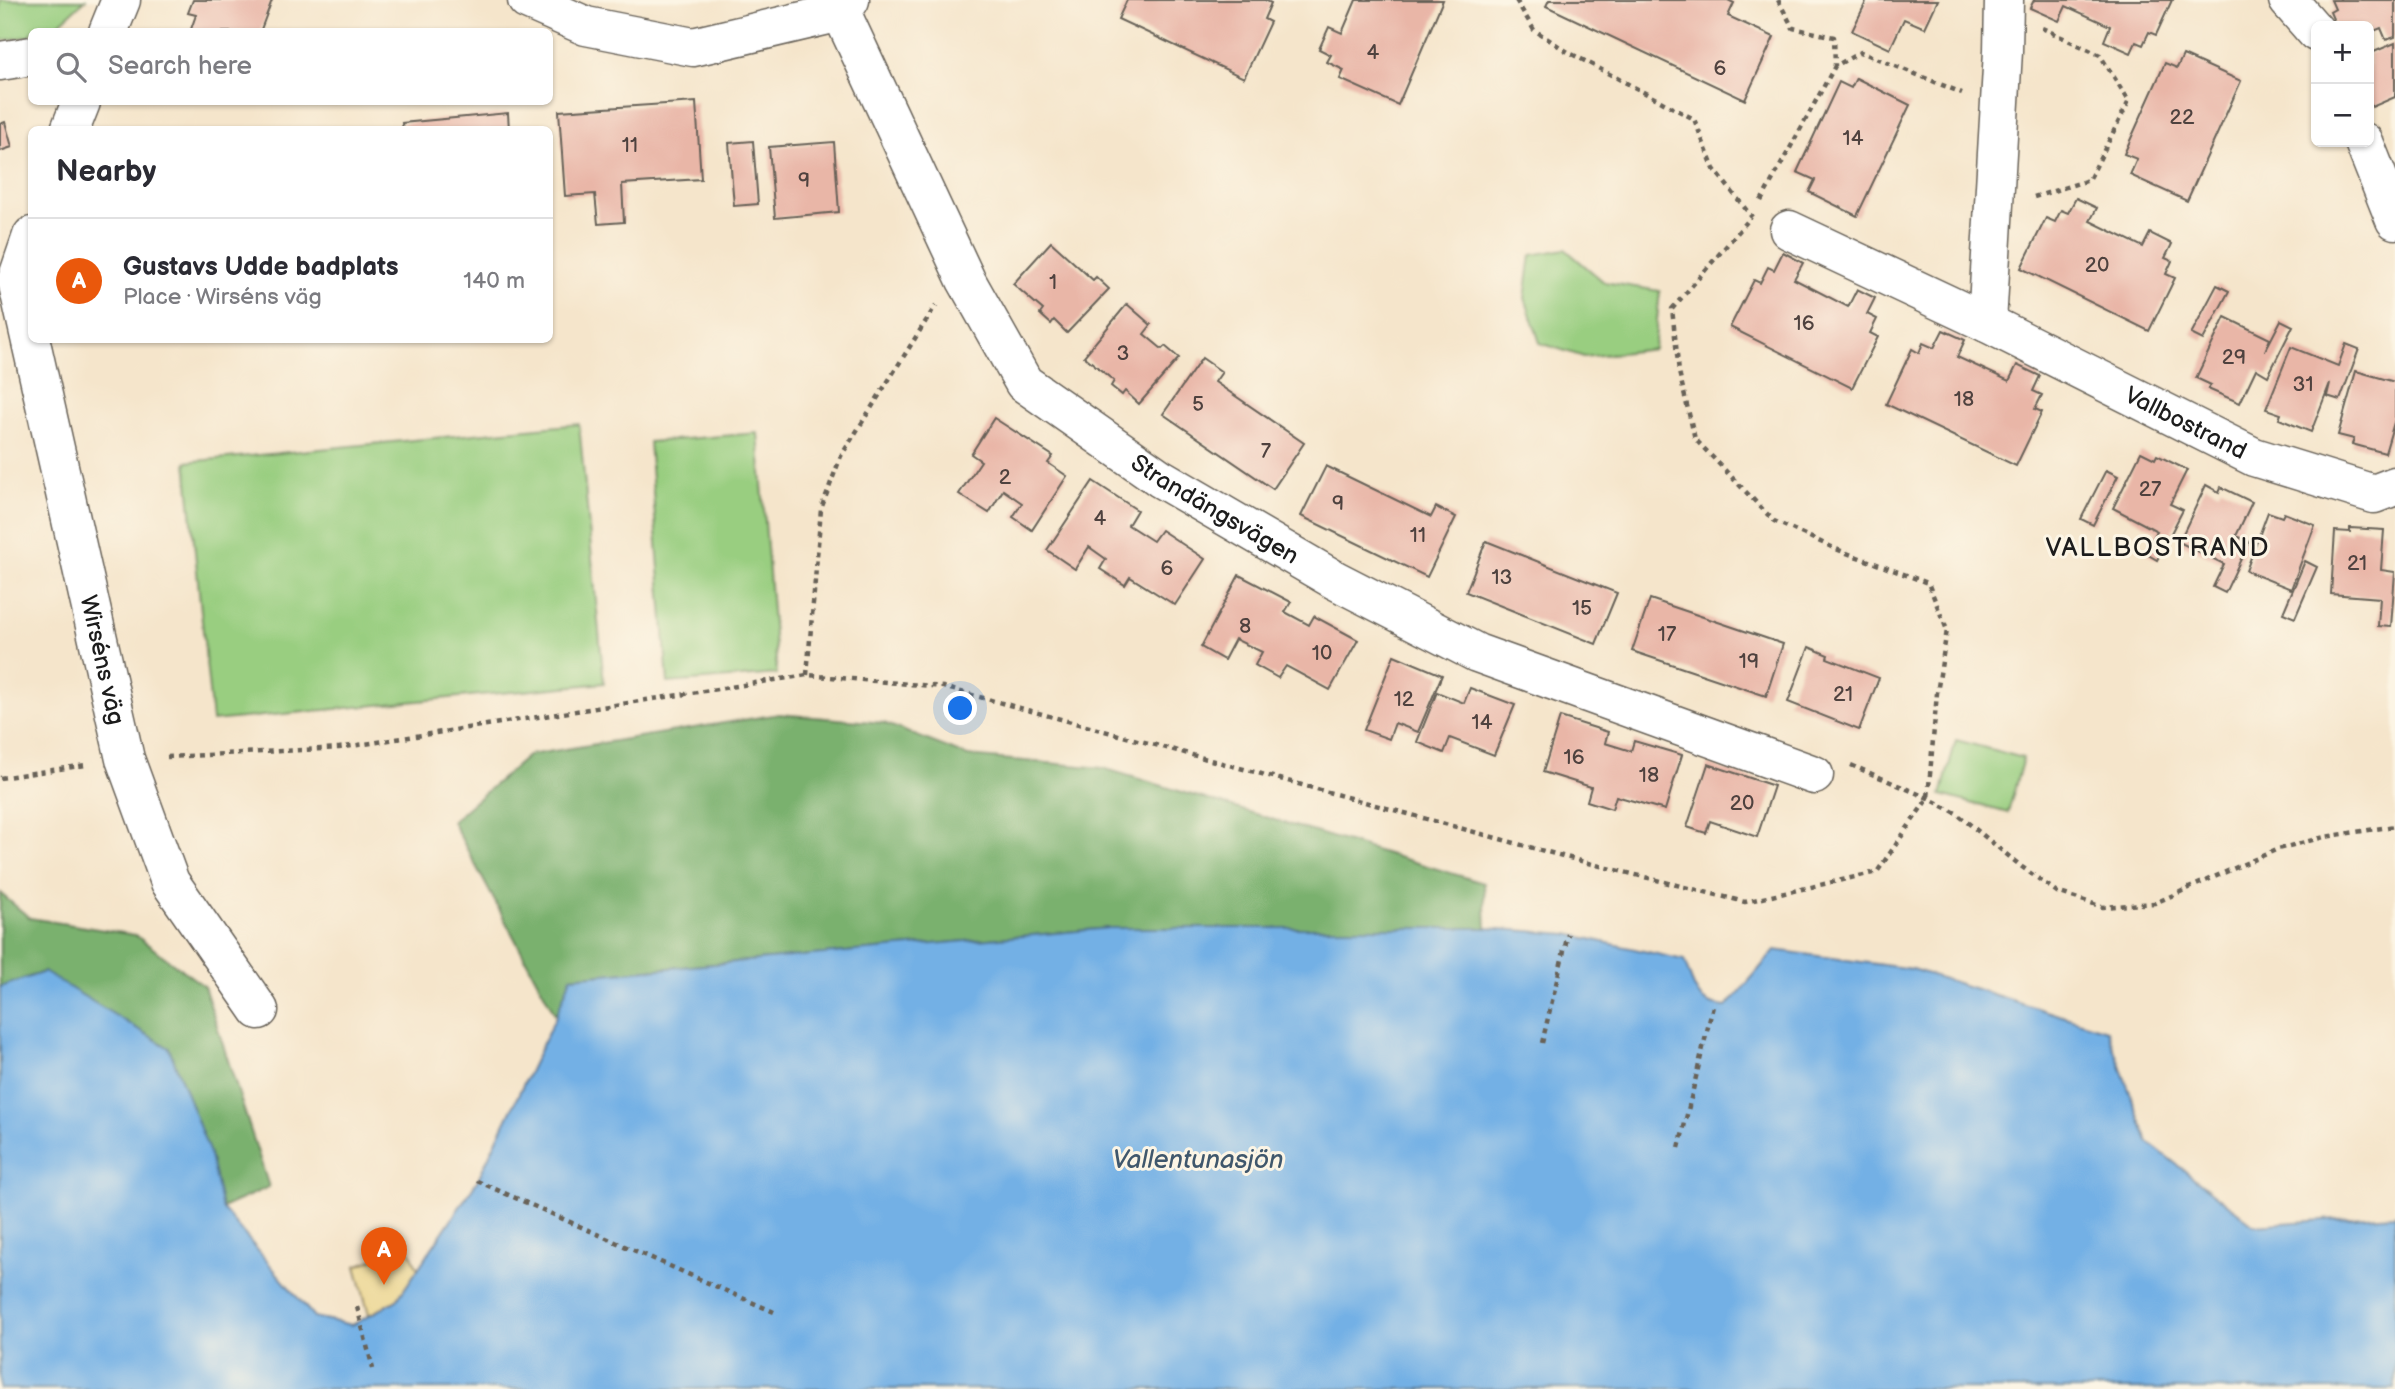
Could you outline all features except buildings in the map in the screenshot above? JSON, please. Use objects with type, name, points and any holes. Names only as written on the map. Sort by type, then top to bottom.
[{"type":"street","points":[[110,28],[121,0]]},
{"type":"street","points":[[527,0],[586,26],[693,47],[845,6]]},
{"type":"street","points":[[2288,0],[2311,26]]},
{"type":"street","points":[[1987,323],[2004,5]]},
{"type":"street","name":"Strandängsvägen","points":[[845,6],[966,280],[1024,383],[1160,478],[1323,574],[1477,653],[1814,775]]},
{"type":"street","points":[[0,61],[28,56]]},
{"type":"street","points":[[71,126],[79,105]]},
{"type":"street","points":[[2366,147],[2395,220]]},
{"type":"street","name":"Vallbostrand","points":[[1789,230],[1987,323],[2254,457],[2374,494],[2395,486]]},
{"type":"street","name":"Wirséns väg","points":[[28,243],[9,276],[125,759],[170,882],[259,1010]]},
{"type":"path","points":[[1516,0],[1534,30],[1568,52],[1694,119],[1714,169],[1752,217],[1789,230]]},
{"type":"path","points":[[0,778],[125,759],[339,748],[807,675],[943,687],[1588,863],[1745,902],[1877,872],[1928,799],[1937,693],[1947,630],[1928,583],[1836,549],[1774,521],[1695,439],[1679,372],[1672,309],[1752,217],[1835,65],[1834,37],[1793,28],[1778,0]]},
{"type":"path","points":[[1993,211],[2089,180],[2129,101],[2099,55],[2004,5]]},
{"type":"path","points":[[1835,65],[1861,52],[2000,108]]},
{"type":"path","points":[[807,675],[821,509],[841,456],[938,303],[966,280]]},
{"type":"path","points":[[1814,775],[1827,761],[1856,766],[1956,813],[2057,892],[2103,906],[2155,903],[2278,849],[2324,837],[2395,826]]},
{"type":"path","points":[[1542,1043],[1568,934]]},
{"type":"path","points":[[1679,1148],[1713,1006]]},
{"type":"path","points":[[477,1181],[774,1311]]},
{"type":"path","points":[[357,1307],[373,1369]]},
{"type":"green space","points":[[0,0],[85,0],[54,28],[28,28],[28,36],[0,41]]},
{"type":"green space","points":[[1565,249],[1604,282],[1660,291],[1654,349],[1584,357],[1540,343],[1525,298],[1531,255]]},
{"type":"green space","points":[[579,424],[604,683],[212,721],[186,462]]},
{"type":"green space","points":[[758,433],[777,674],[668,683],[649,442]]},
{"type":"green space","points":[[779,714],[884,723],[968,756],[1103,768],[1484,883],[1486,928],[1109,928],[572,977],[556,1016],[452,821],[529,755]]},
{"type":"green space","points":[[1956,740],[2023,758],[2008,813],[1941,795]]},
{"type":"green space","points":[[0,893],[30,918],[135,935],[204,986],[269,1187],[222,1208],[209,1151],[44,972],[0,987]]},
{"type":"sand","points":[[408,1247],[418,1269],[397,1300],[369,1315],[356,1266]]},
{"type":"water","name":"Vallentunasjön","points":[[1109,928],[1486,928],[1568,934],[1684,960],[1702,999],[1716,1006],[1727,1007],[1775,950],[1912,969],[2107,1030],[2148,1142],[2254,1225],[2395,1213],[2395,1389],[0,1389],[0,987],[44,972],[169,1048],[209,1151],[222,1208],[314,1317],[352,1325],[397,1300],[477,1181],[556,1016],[571,977]]},
{"type":"place","name":"Gustavs Udde badplats","points":[[384,1285]]},
{"type":"district","name":"VALLBOSTRAND","points":[[2158,547]]}]
